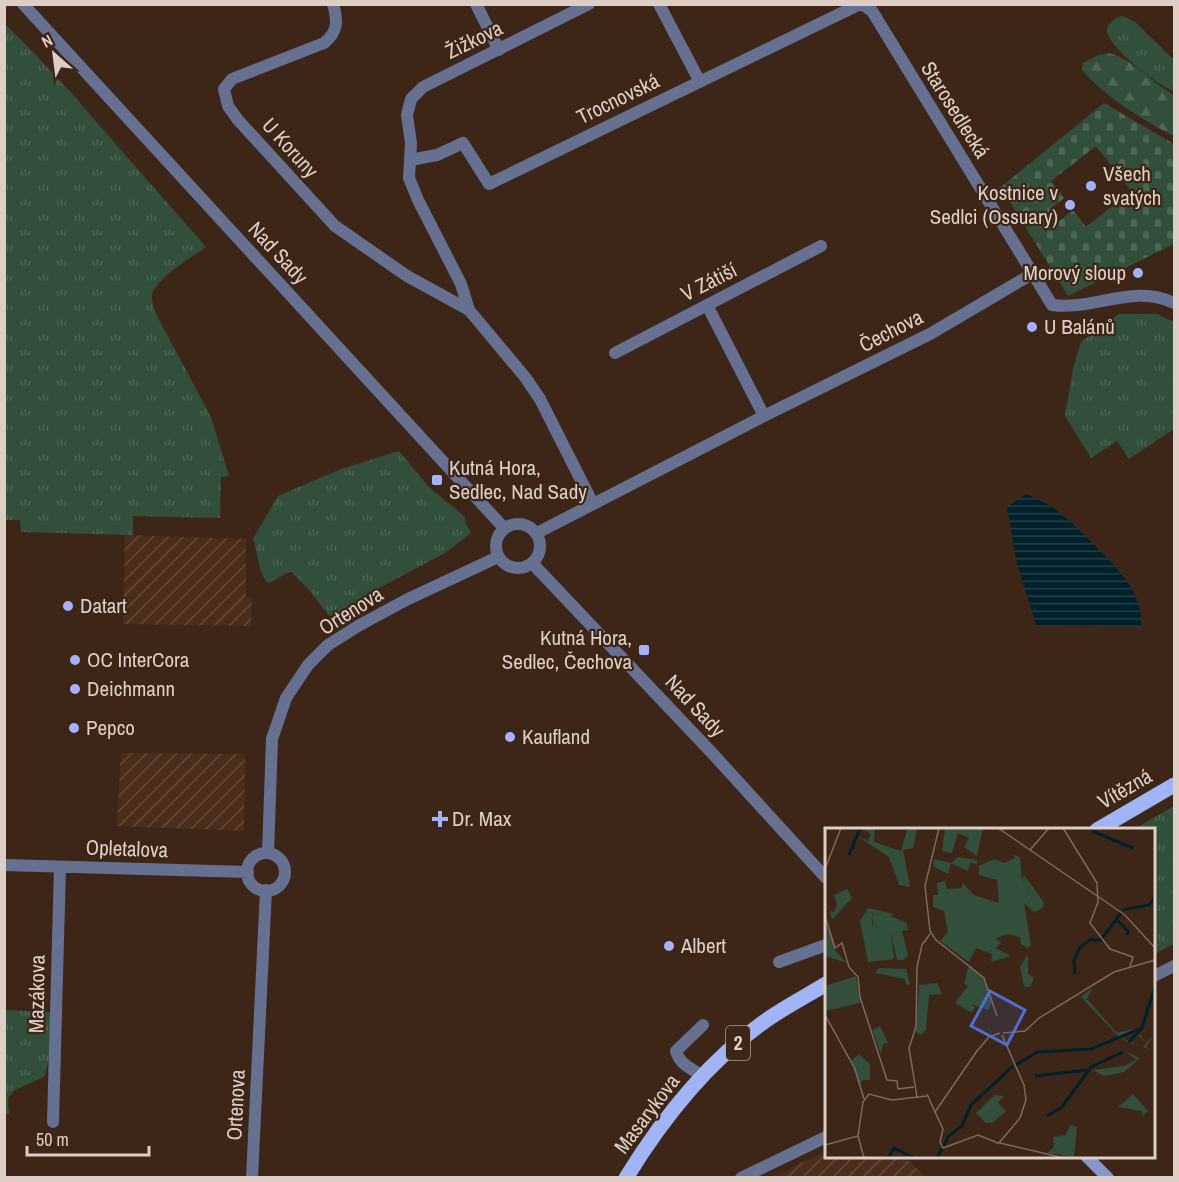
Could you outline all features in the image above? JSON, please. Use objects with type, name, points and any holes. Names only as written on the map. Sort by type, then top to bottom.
[{"type":"main road","name":"Vítězná","points":[[1100,828],[1174,785]]},
{"type":"main road","name":"Masarykova","points":[[626,1178],[664,1120],[702,1077],[762,1024],[825,985]]},
{"type":"main road","points":[[1088,1158],[1108,1178]]},
{"type":"street","name":"Nad Sady","points":[[23,4],[504,528]]},
{"type":"street","name":"U Koruny","points":[[333,4],[337,22],[332,37],[324,43],[232,79],[224,89],[228,106],[238,120],[335,226],[407,276],[469,310],[525,377],[540,399],[593,504]]},
{"type":"street","points":[[476,4],[499,50]]},
{"type":"street","name":"Žižkova","points":[[411,99],[423,87],[590,4]]},
{"type":"street","points":[[659,4],[700,81]]},
{"type":"street","name":"Trocnovská","points":[[410,160],[437,155],[463,143],[489,184],[858,4]]},
{"type":"street","name":"Starosedlecká","points":[[858,4],[872,11],[1052,304],[1067,307],[1136,296],[1154,297],[1174,303]]},
{"type":"street","name":"U Koruny","points":[[411,99],[407,115],[411,143],[409,178],[461,284],[469,310]]},
{"type":"street","name":"V Zátiší","points":[[615,353],[821,246]]},
{"type":"street","name":"Čechova","points":[[537,533],[764,416],[930,334],[1032,274]]},
{"type":"street","points":[[707,305],[764,416]]},
{"type":"street","points":[[511,524],[525,524],[537,533],[539,552],[532,563],[514,568],[502,562],[498,557],[495,544],[504,528],[511,524]]},
{"type":"street","name":"Ortenova","points":[[268,853],[272,739],[286,698],[308,665],[328,645],[358,626],[406,600],[498,557]]},
{"type":"street","name":"Nad Sady","points":[[532,563],[712,753],[825,877]]},
{"type":"street","points":[[268,853],[279,858],[285,871],[281,883],[274,889],[259,889],[252,883],[248,872],[257,855],[268,853]]},
{"type":"street","name":"Opletalova","points":[[4,865],[248,872]]},
{"type":"street","name":"Mazákova","points":[[53,1122],[60,867]]},
{"type":"street","name":"Ortenova","points":[[252,1178],[266,890]]},
{"type":"street","points":[[779,962],[825,945]]},
{"type":"street","points":[[1155,976],[1174,966]]},
{"type":"street","name":"Masarykova","points":[[702,1077],[679,1060],[676,1051],[703,1025]]},
{"type":"street","points":[[741,1178],[825,1137]]},
{"type":"shaded area","points":[[125,535],[246,539],[246,597],[252,598],[251,626],[123,624]]},
{"type":"shaded area","points":[[121,753],[245,754],[244,831],[117,826]]},
{"type":"shaded area","points":[[825,1151],[825,1158],[906,1158],[925,1177],[772,1177]]},
{"type":"green space","points":[[1123,16],[1135,22],[1174,60],[1174,91],[1157,82],[1116,47],[1107,31],[1108,26],[1118,17]]},
{"type":"green space","points":[[5,24],[68,89],[206,247],[160,282],[152,295],[152,300],[156,314],[211,417],[229,476],[221,477],[220,518],[133,516],[133,535],[21,532],[20,520],[5,520]]},
{"type":"green space","points":[[1109,53],[1135,66],[1174,95],[1174,136],[1125,107],[1101,89],[1082,70],[1083,63]]},
{"type":"green space","points":[[1104,103],[1174,144],[1174,244],[1068,296],[1001,187]],"holes":[[[1096,146],[1131,191],[1086,227],[1073,210],[1058,222],[1049,210],[1064,198],[1051,181]]]},
{"type":"green space","points":[[1119,314],[1157,314],[1174,322],[1174,429],[1129,459],[1117,441],[1091,458],[1065,416],[1073,368],[1081,342]]},
{"type":"green space","points":[[399,451],[428,486],[465,517],[471,533],[445,553],[368,594],[337,615],[329,616],[292,572],[268,583],[260,568],[253,539],[278,496],[341,469]]},
{"type":"green space","points":[[1174,806],[1174,944],[1155,954],[1155,828],[1136,828]]},
{"type":"green space","points":[[5,1010],[50,1012],[50,1056],[44,1077],[15,1090],[8,1098],[9,1114],[5,1114]]},
{"type":"water","points":[[1026,494],[1059,512],[1120,572],[1137,599],[1141,627],[1036,625],[1017,564],[1007,507]]},
{"type":"place","name":"Všech svatých","points":[[1091,186]]},
{"type":"place","name":"Kostnice v Sedlci (Ossuary)","points":[[1070,205]]},
{"type":"place","name":"Morový sloup","points":[[1138,273]]},
{"type":"place","name":"U Balánů","points":[[1032,327]]},
{"type":"place","name":"Kutná Hora, Sedlec, Nad Sady","points":[[437,480]]},
{"type":"place","name":"Datart","points":[[68,606]]},
{"type":"place","name":"Kutná Hora, Sedlec, Čechova","points":[[644,650]]},
{"type":"place","name":"OC InterCora","points":[[75,660]]},
{"type":"place","name":"Deichmann","points":[[75,689]]},
{"type":"place","name":"Pepco","points":[[74,728]]},
{"type":"place","name":"Kaufland","points":[[510,737]]},
{"type":"place","name":"Dr. Max","points":[[440,819]]},
{"type":"place","name":"Albert","points":[[669,946]]}]
